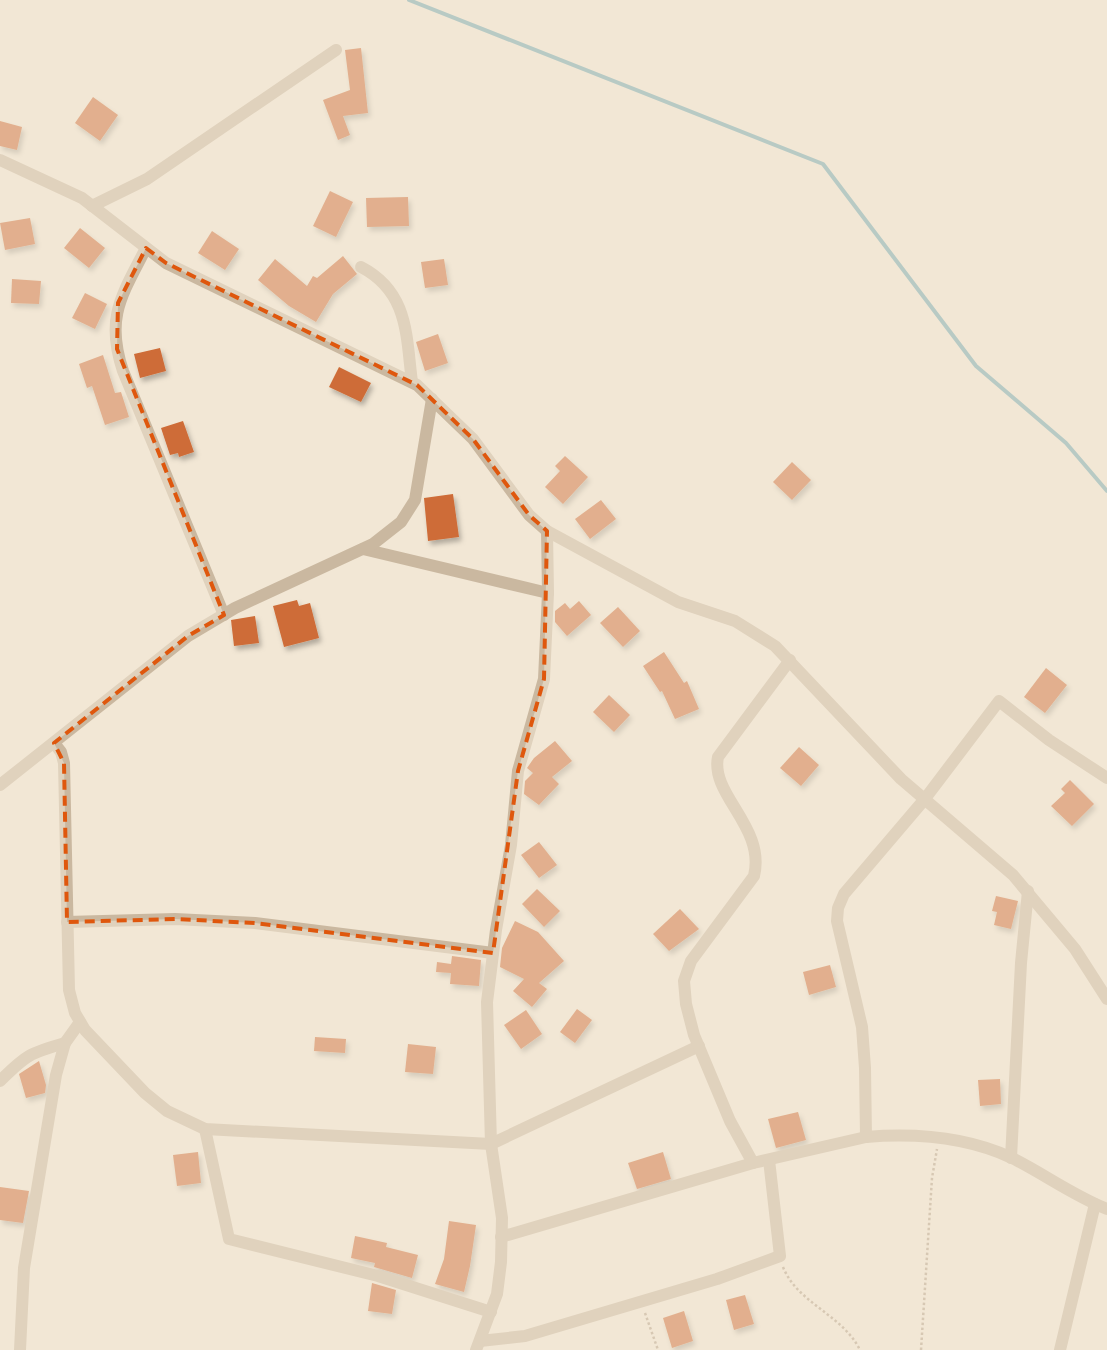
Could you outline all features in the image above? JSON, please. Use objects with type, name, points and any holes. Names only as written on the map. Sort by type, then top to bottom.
[{"type":"street","points":[[92,206],[147,179],[336,50]]},
{"type":"street","points":[[0,160],[82,198],[166,263],[412,382],[473,439],[529,516],[546,531],[678,602],[735,621],[761,636],[790,660],[875,752],[924,800],[1013,875],[1074,949],[1107,999]]},
{"type":"street","points":[[146,248],[118,303],[115,326],[117,349],[123,371],[224,615]]},
{"type":"street","points":[[361,267],[384,282],[401,308],[412,382]]},
{"type":"street","points":[[0,785],[188,636],[224,615],[363,549],[392,531],[415,500],[432,399]]},
{"type":"street","points":[[478,1345],[497,1294],[502,1218],[491,1144],[487,1002],[510,845],[518,771],[544,679],[548,593],[546,531]]},
{"type":"street","points":[[363,549],[548,593]]},
{"type":"street","points":[[753,1164],[730,1122],[698,1046],[686,1004],[684,981],[691,960],[754,876],[757,862],[755,844],[719,776],[716,767],[718,757],[790,660]]},
{"type":"street","points":[[866,1137],[865,1068],[862,1027],[838,927],[838,908],[844,894],[924,800],[999,701],[1049,740],[1107,778]]},
{"type":"street","points":[[54,743],[61,752],[64,763],[69,990],[80,1022],[156,1103],[178,1118],[205,1129],[491,1144],[698,1046]]},
{"type":"street","points":[[1011,1158],[1021,962],[1028,891]]},
{"type":"street","points":[[67,922],[175,919],[255,922],[493,953]]},
{"type":"street","points":[[20,1350],[24,1268],[56,1075],[65,1044],[80,1022]]},
{"type":"street","points":[[0,1081],[32,1052],[65,1044]]},
{"type":"street","points":[[205,1129],[229,1239],[378,1276],[491,1312]]},
{"type":"street","points":[[501,1237],[753,1164],[866,1137],[910,1135],[938,1138],[984,1148],[1011,1158],[1101,1206],[1060,1350]]},
{"type":"street","points":[[478,1345],[525,1336],[642,1302],[717,1279],[780,1256],[769,1160]]},
{"type":"path","points":[[921,1350],[932,1178],[938,1138]]},
{"type":"path","points":[[780,1256],[786,1276],[794,1288],[840,1323],[860,1350]]},
{"type":"path","points":[[642,1302],[658,1350]]},
{"type":"highlighted area","points":[[146,248],[166,263],[417,385],[473,439],[529,515],[547,531],[544,679],[518,771],[493,953],[255,923],[175,919],[67,922],[64,763],[54,743],[188,636],[224,615],[117,349],[118,303]]},
{"type":"building","points":[[361,48],[368,113],[343,116],[350,135],[338,140],[323,100],[350,90],[345,50]]},
{"type":"building","points":[[93,97],[118,115],[100,141],[75,123]]},
{"type":"building","points":[[0,121],[22,127],[17,150],[0,146]]},
{"type":"building","points":[[330,191],[353,202],[336,237],[313,226]]},
{"type":"building","points":[[408,197],[409,226],[367,227],[366,198]]},
{"type":"building","points":[[30,218],[35,244],[5,250],[0,223]]},
{"type":"building","points":[[80,228],[105,248],[89,268],[64,248]]},
{"type":"building","points":[[212,231],[239,249],[225,270],[198,253]]},
{"type":"building","points":[[343,256],[357,274],[333,294],[316,322],[289,306],[258,280],[275,259],[307,286],[313,276],[317,278]]},
{"type":"building","points":[[444,259],[448,285],[425,288],[421,262]]},
{"type":"building","points":[[12,279],[41,281],[39,304],[11,303]]},
{"type":"building","points":[[85,293],[107,304],[95,329],[72,318]]},
{"type":"building","points":[[438,334],[448,363],[425,371],[416,342]]},
{"type":"building","points":[[160,348],[166,371],[140,378],[134,354]]},
{"type":"building","points":[[103,355],[115,393],[121,392],[129,417],[105,425],[92,386],[87,388],[79,364]]},
{"type":"building","points":[[339,367],[371,383],[361,402],[329,387]]},
{"type":"building","points":[[183,421],[194,452],[179,457],[178,453],[170,455],[161,428]]},
{"type":"building","points":[[565,456],[588,477],[563,504],[545,487],[560,471],[555,466]]},
{"type":"building","points":[[792,462],[811,480],[792,500],[773,482]]},
{"type":"building","points":[[453,494],[459,537],[428,541],[424,498]]},
{"type":"building","points":[[601,500],[616,519],[590,539],[575,519]]},
{"type":"building","points":[[297,600],[299,606],[310,603],[319,638],[284,647],[273,606]]},
{"type":"building","points":[[579,601],[591,615],[567,636],[555,622],[555,611],[565,603],[570,609]]},
{"type":"building","points":[[618,607],[640,631],[623,647],[600,623]]},
{"type":"building","points":[[255,616],[259,643],[234,646],[231,620]]},
{"type":"building","points":[[664,652],[684,683],[687,681],[699,709],[675,719],[662,691],[660,692],[643,666]]},
{"type":"building","points":[[1046,668],[1067,685],[1045,713],[1024,697]]},
{"type":"building","points":[[609,695],[630,715],[614,732],[593,712]]},
{"type":"building","points":[[555,741],[572,761],[552,777],[559,784],[539,805],[524,794],[525,781],[533,773],[527,768],[534,758]]},
{"type":"building","points":[[799,747],[819,765],[801,786],[780,768]]},
{"type":"building","points":[[1070,780],[1094,804],[1072,826],[1051,806],[1065,793],[1061,789]]},
{"type":"building","points":[[539,842],[557,865],[539,878],[521,855]]},
{"type":"building","points":[[537,889],[560,911],[544,927],[522,904]]},
{"type":"building","points":[[996,896],[1018,901],[1011,929],[994,925],[997,912],[992,911]]},
{"type":"building","points":[[680,909],[699,929],[669,951],[653,934]]},
{"type":"building","points":[[515,921],[538,932],[564,961],[539,983],[547,989],[532,1007],[513,991],[524,979],[500,967],[502,948]]},
{"type":"building","points":[[452,956],[481,960],[479,986],[450,984],[451,973],[436,972],[437,962],[451,964]]},
{"type":"building","points":[[830,965],[836,987],[809,995],[803,972]]},
{"type":"building","points":[[577,1009],[592,1020],[575,1043],[560,1032]]},
{"type":"building","points":[[526,1010],[542,1034],[521,1049],[504,1025]]},
{"type":"building","points":[[315,1037],[346,1039],[345,1053],[314,1051]]},
{"type":"building","points":[[408,1044],[436,1047],[433,1074],[405,1072]]},
{"type":"building","points":[[39,1061],[46,1085],[45,1093],[26,1098],[19,1074]]},
{"type":"building","points":[[1000,1079],[1001,1104],[980,1106],[978,1080]]},
{"type":"building","points":[[798,1112],[806,1140],[776,1148],[768,1119]]},
{"type":"building","points":[[198,1152],[201,1183],[177,1186],[173,1155]]},
{"type":"building","points":[[663,1152],[671,1179],[637,1189],[628,1163]]},
{"type":"building","points":[[0,1187],[29,1191],[23,1223],[0,1220]]},
{"type":"building","points":[[449,1221],[476,1225],[464,1292],[435,1284],[444,1259]]},
{"type":"building","points":[[355,1236],[387,1243],[386,1247],[418,1255],[412,1278],[374,1267],[375,1263],[351,1258]]},
{"type":"building","points":[[372,1283],[396,1290],[392,1314],[368,1311]]},
{"type":"building","points":[[745,1295],[754,1324],[734,1330],[726,1300]]},
{"type":"building","points":[[684,1311],[693,1341],[672,1348],[663,1318]]},
{"type":"waterway","points":[[409,0],[823,164],[976,366],[1066,443],[1107,491]]}]
